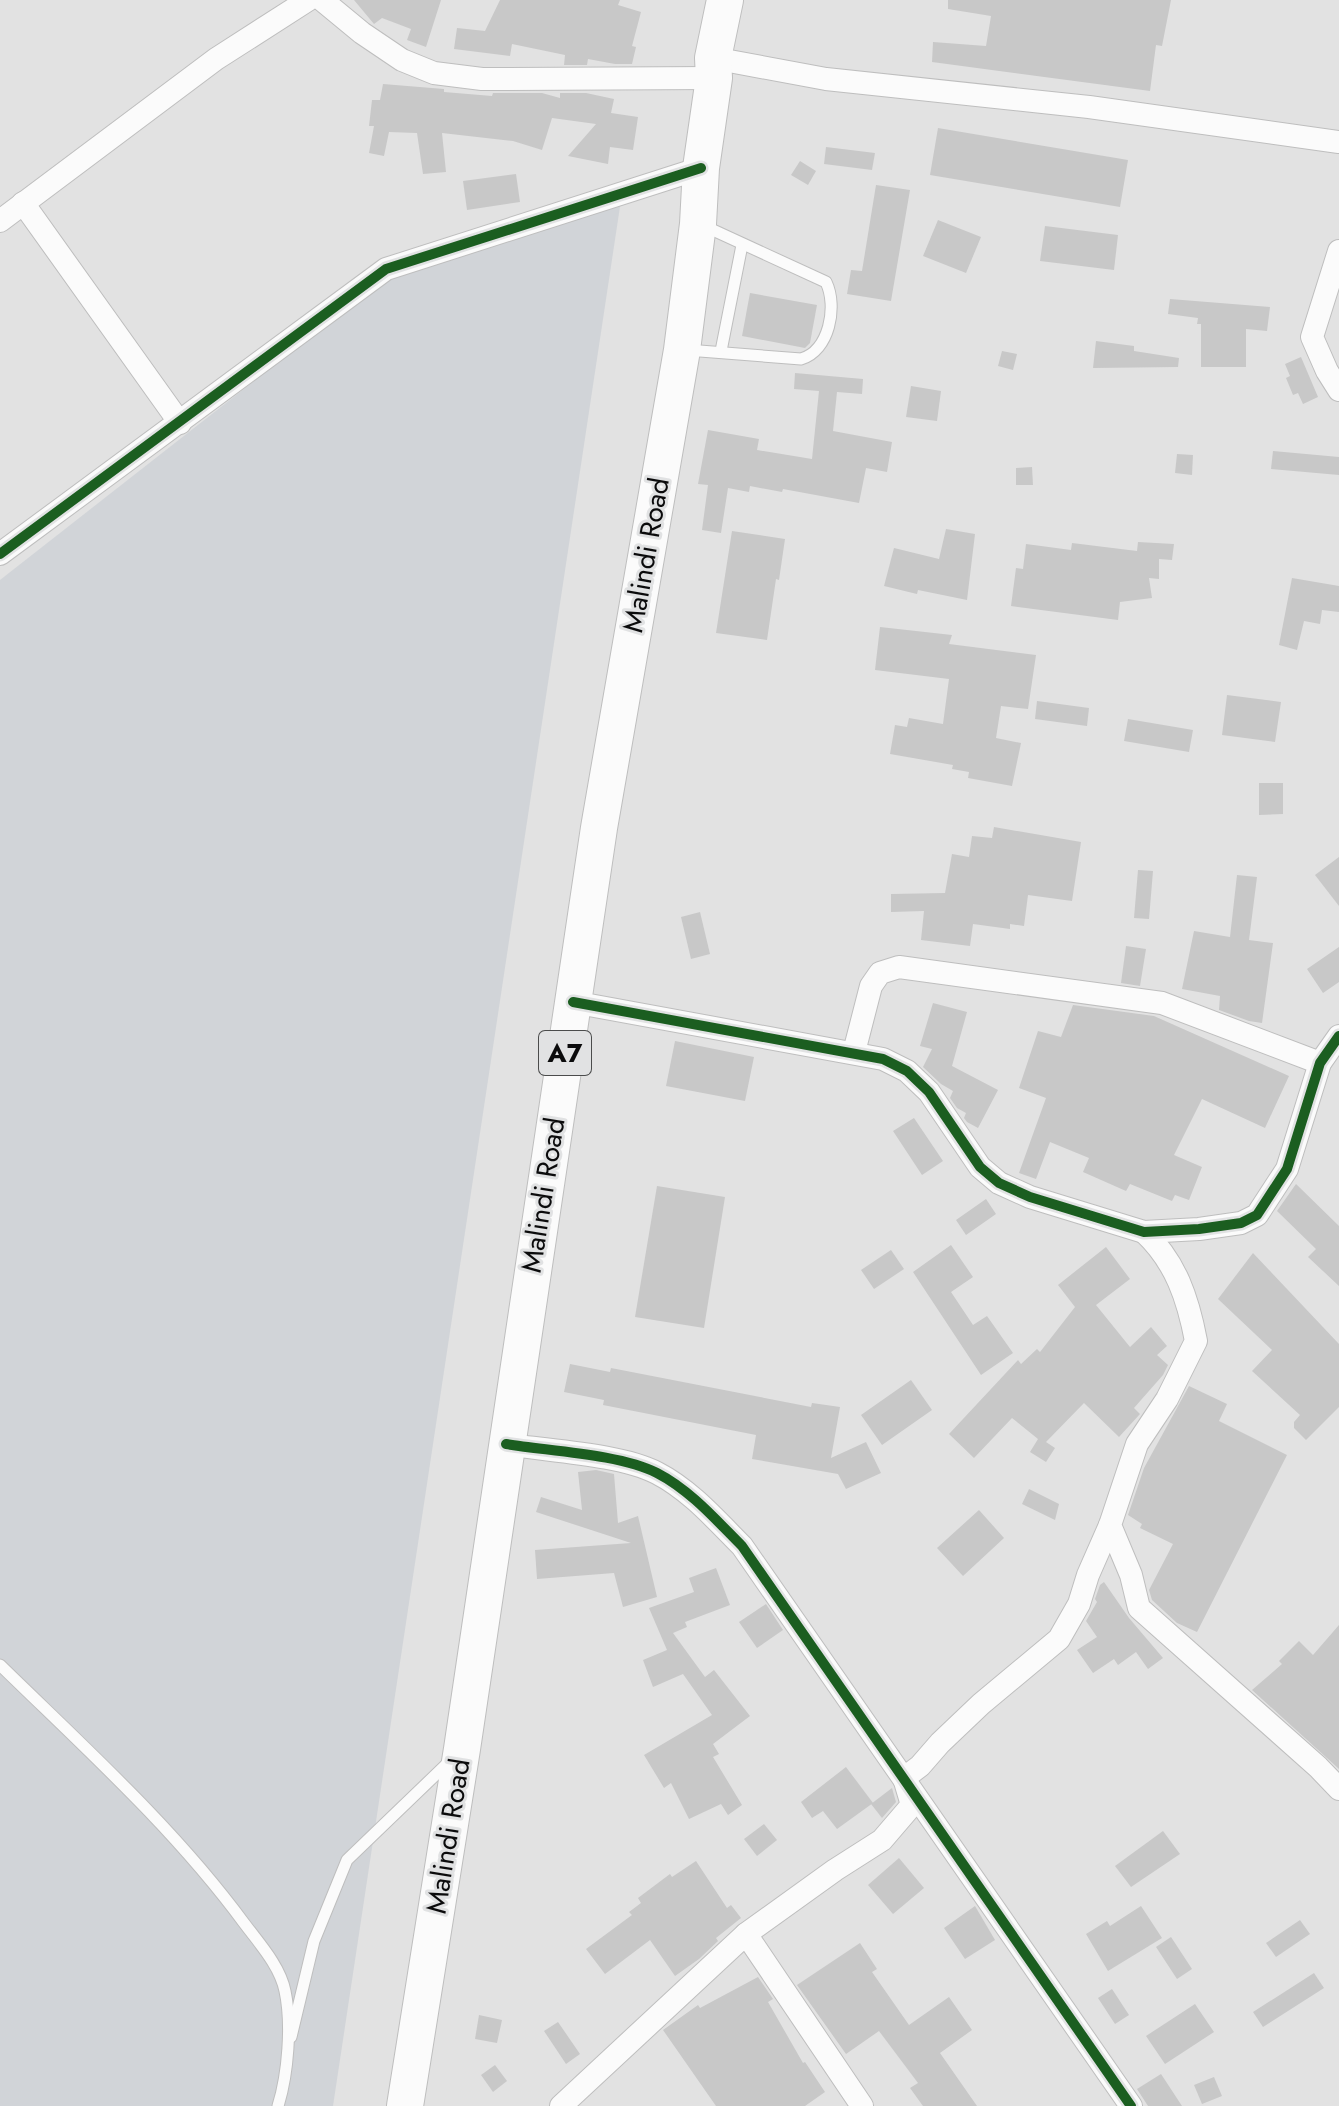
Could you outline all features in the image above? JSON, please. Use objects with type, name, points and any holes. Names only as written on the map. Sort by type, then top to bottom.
[{"type":"highway","name":"Malindi Road","points":[[405,2106],[462,1749],[615,724],[682,350],[698,224],[701,168],[725,0]]},
{"type":"street","points":[[0,221],[216,59],[308,0]]},
{"type":"street","points":[[322,0],[402,60],[434,73],[482,79],[714,68],[1089,107],[1339,142]]},
{"type":"street","points":[[3,543],[180,423],[386,269],[701,168]]},
{"type":"street","points":[[23,203],[180,423]]},
{"type":"street","points":[[1339,251],[1312,337],[1339,390]]},
{"type":"street","points":[[854,1052],[871,986],[880,973],[899,967],[1162,1003],[1320,1063]]},
{"type":"street","points":[[573,1002],[883,1059],[907,1071],[929,1092],[980,1167],[999,1183],[1030,1197],[1144,1232],[1241,1223],[1257,1215],[1287,1169],[1320,1063],[1339,1036]]},
{"type":"street","points":[[904,1778],[920,1766],[981,1704],[1059,1639],[1079,1604],[1137,1444],[1167,1399],[1196,1341],[1179,1277],[1160,1247],[1144,1232]]},
{"type":"street","points":[[506,1444],[618,1461],[657,1473],[699,1503],[742,1546],[904,1778],[1123,2103]]},
{"type":"street","points":[[1110,1525],[1131,1575],[1139,1608],[1339,1789]]},
{"type":"street","points":[[561,2106],[746,1934],[882,1840],[912,1805],[904,1778]]},
{"type":"street","points":[[746,1934],[862,2106]]},
{"type":"lane","points":[[682,350],[801,359],[812,356],[822,345],[832,294],[826,282],[814,275],[698,224]]},
{"type":"lane","points":[[721,351],[742,245]]},
{"type":"lane","points":[[0,1665],[207,1872],[268,1955],[285,1989],[288,2049]]},
{"type":"lane","points":[[278,2106],[314,1941],[347,1860],[462,1749]]},
{"type":"shaded area","points":[[621,200],[333,2106],[0,2106],[0,580],[388,276]]},
{"type":"building","points":[[354,0],[441,0],[426,47],[407,40],[411,29],[382,18],[374,24]]},
{"type":"building","points":[[500,0],[620,0],[618,5],[641,12],[632,46],[636,47],[632,64],[588,59],[587,65],[564,65],[565,55],[512,44],[510,56],[454,49],[457,28],[485,31]]},
{"type":"building","points":[[948,0],[1171,0],[1162,46],[1156,45],[1150,91],[932,62],[933,42],[986,46],[991,16],[948,9]]},
{"type":"building","points":[[383,84],[492,96],[493,93],[542,93],[560,98],[560,93],[586,93],[614,99],[611,113],[638,117],[633,150],[610,147],[608,164],[568,156],[596,124],[552,118],[542,150],[513,141],[442,133],[446,172],[423,174],[417,133],[389,132],[384,156],[369,153],[374,126],[369,126],[372,100],[380,100]]},
{"type":"building","points":[[938,128],[1128,160],[1120,207],[930,175]]},
{"type":"building","points":[[826,147],[875,153],[872,170],[824,164]]},
{"type":"building","points":[[800,161],[816,171],[808,185],[791,175]]},
{"type":"building","points":[[516,174],[520,202],[467,210],[463,181]]},
{"type":"building","points":[[876,185],[910,190],[891,301],[847,294],[851,270],[862,271]]},
{"type":"building","points":[[938,220],[981,237],[966,273],[923,256]]},
{"type":"building","points":[[1045,226],[1118,235],[1114,270],[1040,261]]},
{"type":"building","points":[[750,293],[817,305],[810,343],[805,348],[742,336]]},
{"type":"building","points":[[1170,299],[1270,307],[1267,331],[1246,329],[1246,367],[1201,367],[1201,324],[1197,324],[1198,318],[1168,314]]},
{"type":"building","points":[[1096,341],[1134,346],[1134,351],[1179,358],[1178,367],[1093,368]]},
{"type":"building","points":[[1002,351],[1017,354],[1013,370],[998,366]]},
{"type":"building","points":[[1301,357],[1318,397],[1303,404],[1298,393],[1293,395],[1286,378],[1290,376],[1285,364]]},
{"type":"building","points":[[795,373],[863,379],[862,394],[837,392],[833,431],[892,442],[887,472],[866,468],[859,503],[783,489],[782,492],[750,486],[749,492],[728,488],[721,533],[702,530],[708,485],[698,484],[708,430],[759,439],[757,450],[812,459],[819,391],[794,389]]},
{"type":"building","points":[[911,386],[941,391],[937,421],[906,417]]},
{"type":"building","points":[[1273,451],[1339,457],[1339,475],[1271,469]]},
{"type":"building","points":[[1177,454],[1193,455],[1192,475],[1175,473]]},
{"type":"building","points":[[1032,467],[1033,485],[1016,485],[1016,468]]},
{"type":"building","points":[[946,529],[975,534],[967,600],[884,586],[894,548],[939,559]]},
{"type":"building","points":[[732,531],[785,539],[767,640],[716,633]]},
{"type":"building","points":[[1138,542],[1174,544],[1172,560],[1159,559],[1159,579],[1149,578],[1152,598],[1120,602],[1118,620],[1011,606],[1016,568],[1023,569],[1026,544],[1071,550],[1072,543],[1137,551]]},
{"type":"building","points":[[1292,578],[1339,586],[1339,612],[1322,610],[1320,624],[1304,621],[1297,650],[1279,645]]},
{"type":"building","points":[[880,627],[952,635],[949,644],[1036,655],[1028,709],[1001,706],[996,738],[1021,743],[1012,786],[968,778],[969,772],[952,769],[953,765],[890,754],[895,725],[907,727],[909,718],[943,724],[949,679],[875,670]]},
{"type":"building","points":[[1227,695],[1281,702],[1275,742],[1222,735]]},
{"type":"building","points":[[1037,701],[1089,708],[1087,726],[1035,719]]},
{"type":"building","points":[[1128,719],[1193,730],[1189,752],[1124,741]]},
{"type":"building","points":[[1259,783],[1283,783],[1283,814],[1259,815]]},
{"type":"building","points":[[994,827],[1081,842],[1072,901],[1028,895],[1024,926],[1010,924],[1010,929],[973,924],[970,946],[921,940],[924,911],[891,912],[891,894],[945,893],[952,854],[969,857],[972,836],[992,838]]},
{"type":"building","points":[[1339,857],[1339,906],[1315,875]]},
{"type":"building","points":[[1138,870],[1153,871],[1149,919],[1134,918]]},
{"type":"building","points":[[1237,875],[1257,877],[1249,940],[1273,943],[1262,1023],[1219,1010],[1220,996],[1182,989],[1194,931],[1230,937]]},
{"type":"building","points":[[700,912],[710,954],[691,959],[681,917]]},
{"type":"building","points":[[1126,946],[1146,949],[1140,986],[1121,983]]},
{"type":"building","points":[[1339,947],[1339,982],[1323,993],[1307,969]]},
{"type":"building","points":[[933,1003],[967,1012],[952,1066],[998,1090],[978,1128],[967,1122],[964,1118],[966,1113],[957,1108],[950,1098],[953,1091],[923,1067],[932,1049],[920,1046]]},
{"type":"building","points":[[1073,1005],[1154,1016],[1289,1076],[1265,1128],[1202,1099],[1174,1155],[1202,1167],[1189,1200],[1175,1195],[1172,1201],[1130,1184],[1126,1191],[1083,1172],[1089,1158],[1050,1142],[1036,1179],[1019,1173],[1046,1098],[1019,1088],[1038,1031],[1061,1037]]},
{"type":"building","points":[[675,1041],[754,1057],[745,1101],[666,1086]]},
{"type":"building","points":[[914,1118],[943,1161],[922,1175],[893,1131]]},
{"type":"building","points":[[1296,1184],[1339,1226],[1339,1286],[1308,1257],[1316,1249],[1277,1211]]},
{"type":"building","points":[[657,1186],[725,1197],[704,1328],[635,1317]]},
{"type":"building","points":[[986,1199],[996,1214],[966,1235],[956,1220]]},
{"type":"building","points":[[951,1245],[973,1277],[951,1292],[973,1325],[987,1316],[1013,1353],[981,1375],[913,1272]]},
{"type":"building","points":[[1106,1247],[1130,1279],[1096,1305],[1130,1347],[1151,1327],[1167,1346],[1157,1355],[1168,1365],[1134,1408],[1140,1414],[1119,1437],[1084,1403],[1046,1442],[1055,1448],[1046,1462],[1030,1452],[1038,1439],[1012,1418],[974,1458],[949,1434],[1018,1360],[1021,1364],[1037,1349],[1040,1352],[1075,1307],[1058,1285]]},
{"type":"building","points":[[891,1250],[904,1269],[874,1289],[861,1270]]},
{"type":"building","points":[[1253,1253],[1339,1344],[1339,1407],[1306,1440],[1294,1428],[1294,1422],[1300,1415],[1252,1371],[1272,1350],[1218,1299]]},
{"type":"building","points":[[570,1364],[610,1372],[611,1368],[811,1407],[812,1403],[840,1407],[831,1458],[866,1442],[881,1473],[846,1489],[838,1474],[752,1459],[756,1435],[603,1405],[604,1400],[564,1392]]},
{"type":"building","points":[[911,1380],[932,1410],[882,1445],[861,1415]]},
{"type":"building","points":[[1189,1386],[1227,1404],[1219,1421],[1287,1455],[1197,1632],[1177,1623],[1152,1600],[1149,1590],[1173,1544],[1140,1528],[1142,1524],[1128,1515],[1144,1468]]},
{"type":"building","points":[[596,1470],[614,1474],[618,1523],[638,1516],[657,1597],[623,1607],[614,1573],[537,1579],[535,1550],[631,1543],[536,1512],[541,1497],[582,1510],[578,1472]]},
{"type":"building","points":[[1029,1489],[1059,1504],[1055,1520],[1022,1504]]},
{"type":"building","points":[[979,1510],[1004,1538],[963,1576],[937,1548]]},
{"type":"building","points":[[716,1568],[730,1605],[685,1622],[687,1627],[673,1633],[705,1677],[714,1670],[750,1716],[713,1744],[719,1754],[713,1757],[742,1805],[728,1815],[721,1804],[689,1819],[671,1783],[664,1788],[644,1755],[712,1715],[683,1674],[653,1687],[643,1660],[667,1650],[649,1608],[694,1592],[689,1578]]},
{"type":"building","points":[[1104,1582],[1163,1658],[1148,1669],[1136,1652],[1118,1665],[1114,1659],[1093,1673],[1077,1650],[1097,1637],[1086,1621]]},
{"type":"building","points":[[766,1604],[783,1630],[757,1648],[739,1622]]},
{"type":"building","points":[[1339,1625],[1339,1769],[1252,1690],[1282,1664],[1279,1661],[1299,1641],[1313,1655]]},
{"type":"building","points":[[846,1767],[873,1803],[837,1829],[823,1811],[812,1818],[801,1802]]},
{"type":"building","points":[[892,1788],[896,1802],[882,1818],[871,1804]]},
{"type":"building","points":[[764,1824],[777,1840],[757,1856],[744,1839]]},
{"type":"building","points":[[1163,1831],[1180,1854],[1131,1887],[1115,1866]]},
{"type":"building","points":[[899,1858],[924,1888],[893,1914],[868,1885]]},
{"type":"building","points":[[696,1861],[727,1908],[731,1905],[741,1918],[716,1938],[718,1941],[699,1959],[675,1976],[650,1940],[605,1974],[586,1949],[632,1915],[629,1912],[641,1903],[638,1898],[670,1874],[672,1877]]},
{"type":"building","points":[[975,1906],[995,1940],[965,1959],[944,1928]]},
{"type":"building","points":[[1141,1906],[1162,1938],[1108,1971],[1086,1934],[1107,1921],[1110,1926]]},
{"type":"building","points":[[1300,1920],[1310,1934],[1276,1957],[1266,1943]]},
{"type":"building","points":[[1171,1937],[1192,1969],[1177,1979],[1156,1947]]},
{"type":"building","points":[[860,1943],[877,1969],[872,1972],[909,2025],[949,1997],[972,2030],[940,2053],[977,2106],[923,2106],[910,2088],[918,2083],[879,2031],[846,2054],[797,1985]]},
{"type":"building","points":[[1314,1973],[1324,1988],[1263,2027],[1253,2012]]},
{"type":"building","points":[[758,1977],[773,1999],[768,2002],[803,2063],[825,2092],[805,2106],[716,2106],[663,2030],[698,2005],[700,2008]]},
{"type":"building","points":[[1112,1989],[1129,2015],[1115,2024],[1098,1998]]},
{"type":"building","points":[[1195,2004],[1214,2032],[1165,2064],[1146,2036]]},
{"type":"building","points":[[479,2015],[502,2020],[497,2043],[475,2039]]},
{"type":"building","points":[[558,2022],[580,2054],[566,2064],[544,2031]]},
{"type":"building","points":[[495,2065],[507,2081],[493,2092],[481,2075]]},
{"type":"building","points":[[1161,2074],[1182,2106],[1148,2106],[1137,2089]]},
{"type":"building","points":[[1214,2077],[1222,2096],[1202,2104],[1194,2085]]},
{"type":"cycle path","points":[[0,554],[386,269],[701,168]]},
{"type":"cycle path","points":[[573,1002],[883,1059],[907,1071],[929,1092],[980,1167],[999,1183],[1030,1197],[1144,1232],[1241,1223],[1257,1215],[1287,1169],[1320,1063],[1339,1036]]},
{"type":"cycle path","points":[[506,1444],[604,1457],[657,1473],[692,1497],[742,1546],[1131,2106]]}]
